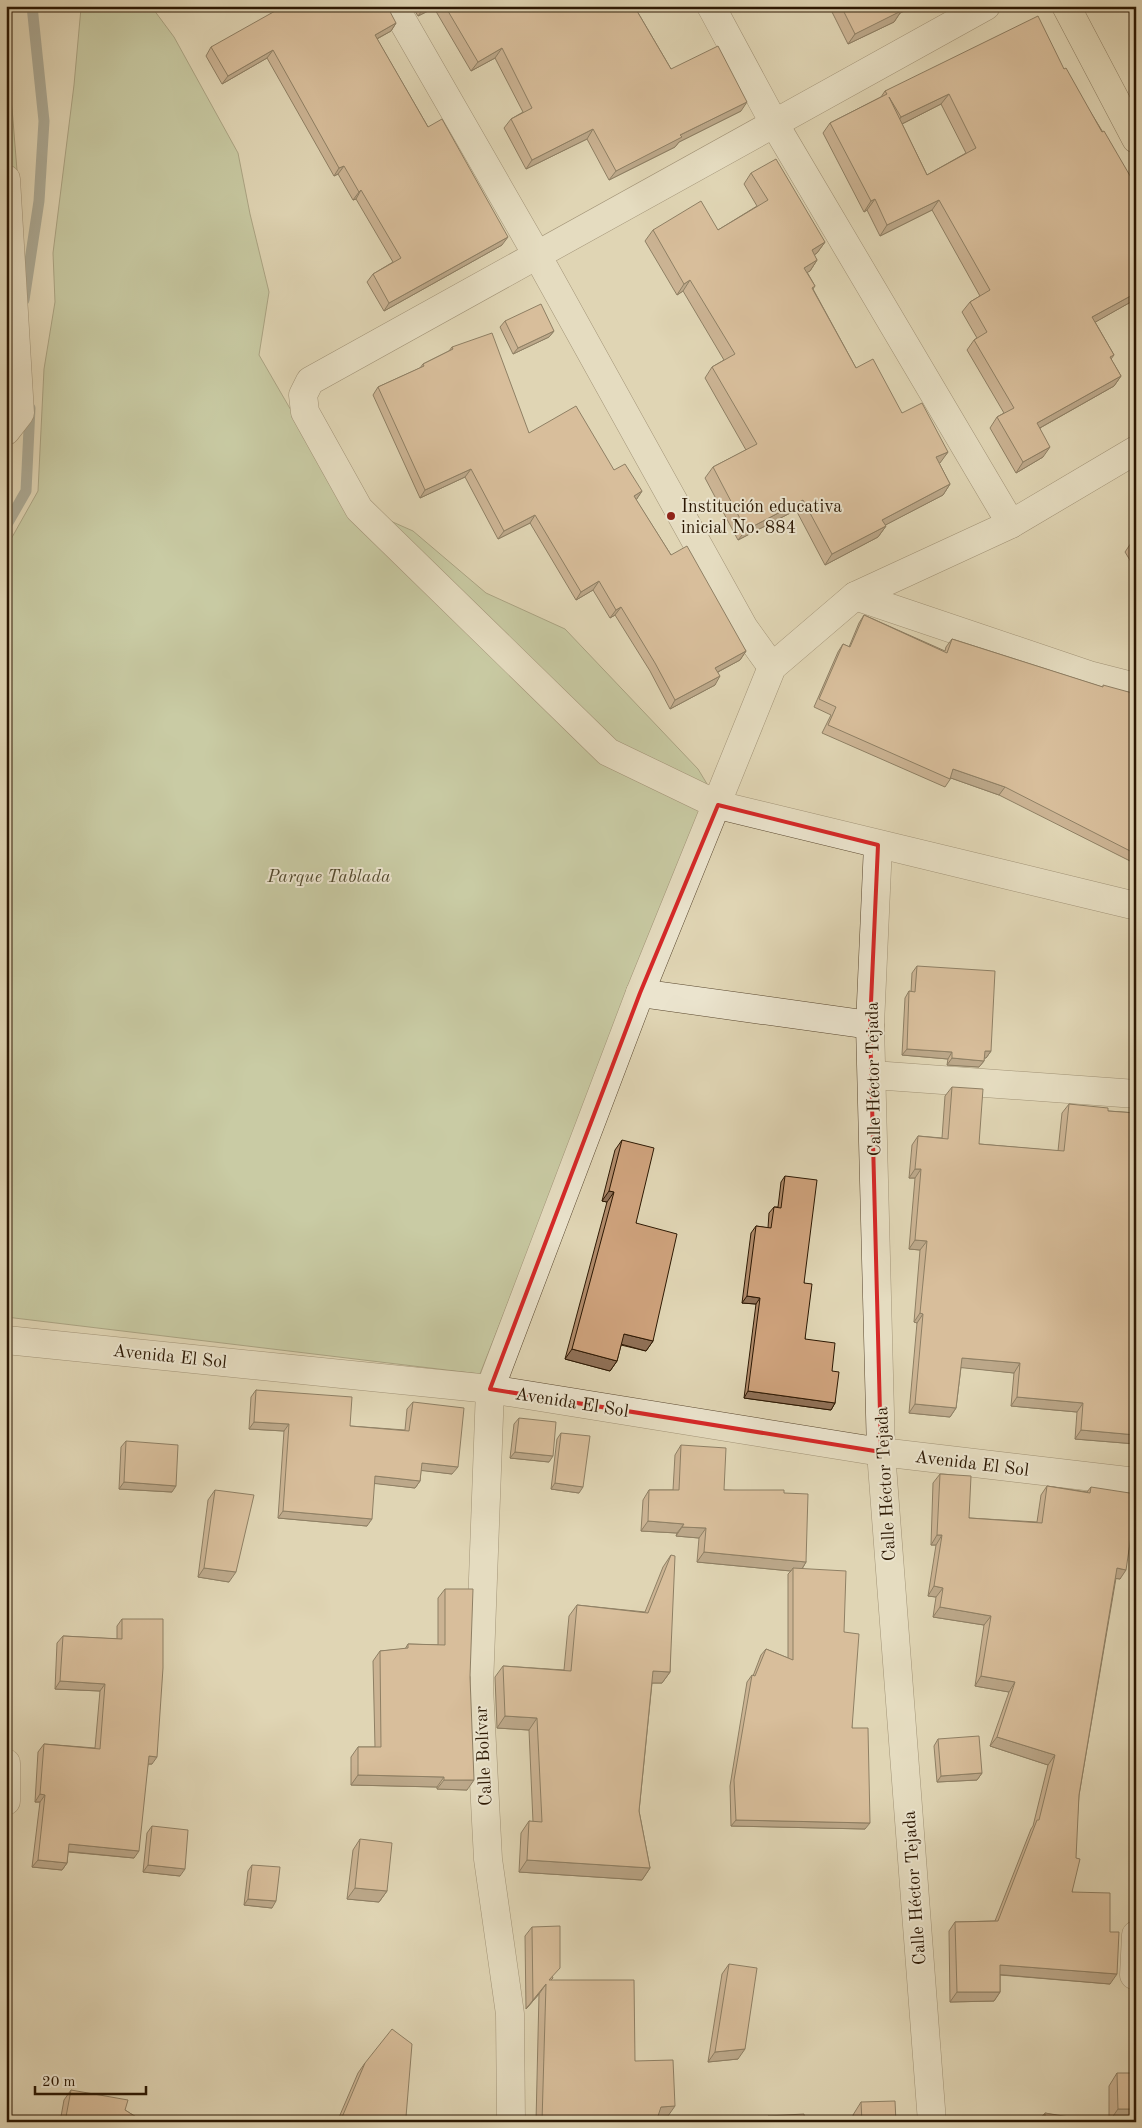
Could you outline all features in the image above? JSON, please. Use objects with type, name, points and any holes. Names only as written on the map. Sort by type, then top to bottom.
[{"type":"main road","points":[[1066,6],[1136,139]]},
{"type":"street","points":[[394,6],[537,254],[744,628],[772,667],[855,596],[1011,524],[1136,450]]},
{"type":"street","points":[[711,6],[774,123],[1011,524]]},
{"type":"street","points":[[986,6],[310,381],[303,395],[305,412],[359,509],[608,752],[718,805],[1136,906]]},
{"type":"street","points":[[6,179],[11,415]]},
{"type":"street","points":[[855,596],[1090,675],[1136,687]]},
{"type":"street","name":"Calle Bolívar","points":[[511,2122],[510,2014],[488,1859],[479,1687],[490,1389],[640,993],[718,805],[772,667]]},
{"type":"street","name":"Calle Héctor Tejada","points":[[878,845],[870,1025],[873,1075],[881,1452],[932,2122]]},
{"type":"street","points":[[640,993],[870,1025]]},
{"type":"street","points":[[873,1075],[1136,1094]]},
{"type":"street","name":"Avenida El Sol","points":[[6,1340],[490,1389],[881,1452],[1136,1482]]},
{"type":"street","points":[[6,1763],[6,1801]]},
{"type":"street","points":[[1134,1975],[1136,1935]]},
{"type":"highlighted area","points":[[718,805],[878,845],[870,1025],[881,1452],[490,1389],[640,993]]},
{"type":"green space","name":"Parque Tablada","points":[[87,6],[151,6],[174,37],[238,153],[250,214],[269,292],[259,355],[343,500],[413,531],[486,593],[565,629],[698,769],[724,812],[633,985],[480,1374],[6,1317],[6,548],[38,491],[44,369],[55,302],[53,253],[74,85],[81,8]]},
{"type":"green space","points":[[6,71],[12,108],[18,183],[6,298]]},
{"type":"building","points":[[284,6],[387,6],[396,23],[375,35],[428,127],[442,119],[508,237],[389,303],[373,274],[401,258],[361,190],[359,192],[344,166],[339,168],[273,50],[228,76],[211,47]]},
{"type":"building","points":[[445,6],[634,6],[671,69],[718,46],[747,102],[680,135],[682,137],[616,171],[593,129],[532,160],[511,119],[532,108],[502,48],[478,62]]},
{"type":"building","points":[[841,6],[901,6],[899,7],[901,11],[855,34]]},
{"type":"building","points":[[1038,16],[1064,69],[1066,68],[1102,132],[1104,131],[1136,186],[1136,293],[1092,317],[1114,355],[1110,357],[1121,376],[1037,423],[1050,447],[1023,462],[997,417],[1014,408],[974,340],[987,332],[970,302],[990,290],[939,200],[887,225],[875,199],[871,201],[830,123],[887,94],[885,91]],"holes":[[[949,94],[976,148],[927,175],[889,97],[901,117]]]},
{"type":"building","points":[[776,159],[825,242],[812,250],[817,260],[804,268],[815,286],[812,288],[856,368],[873,359],[902,413],[922,403],[948,452],[936,457],[950,484],[882,520],[886,526],[832,554],[803,500],[746,530],[713,467],[757,444],[712,367],[735,354],[690,280],[684,284],[653,230],[701,201],[718,230],[768,200],[751,173]]},
{"type":"building","points":[[541,304],[554,331],[518,348],[505,321]]},
{"type":"building","points":[[492,333],[529,433],[576,406],[614,470],[625,464],[642,491],[634,496],[671,555],[687,546],[746,651],[715,668],[720,676],[675,700],[621,607],[616,610],[599,581],[581,592],[535,515],[504,531],[471,469],[425,490],[378,387],[424,366],[423,364],[453,349],[452,347]]},
{"type":"building","points":[[1136,541],[1136,551],[1131,543]]},
{"type":"building","points":[[864,615],[947,653],[952,639],[1103,687],[1103,685],[1136,694],[1136,854],[1005,787],[953,769],[950,779],[828,725],[836,707],[819,699],[843,644],[850,647]]},
{"type":"building","points":[[917,966],[995,971],[991,1051],[985,1051],[984,1061],[952,1058],[952,1052],[907,1049],[909,991],[915,992]]},
{"type":"building","points":[[952,1087],[983,1089],[979,1144],[1064,1151],[1069,1104],[1108,1108],[1108,1111],[1136,1113],[1136,1435],[1081,1430],[1083,1403],[1017,1397],[1020,1363],[962,1358],[956,1408],[915,1404],[923,1314],[920,1313],[927,1241],[915,1240],[921,1169],[915,1169],[918,1136],[948,1139]]},
{"type":"building","points":[[622,1140],[654,1148],[636,1223],[677,1234],[653,1341],[624,1334],[617,1361],[572,1349],[614,1192],[609,1191]]},
{"type":"building","points":[[785,1176],[817,1180],[804,1283],[812,1284],[805,1339],[835,1343],[832,1371],[839,1372],[835,1403],[748,1391],[760,1298],[747,1296],[756,1226],[771,1228],[774,1207],[781,1208]]},
{"type":"building","points":[[256,1390],[352,1397],[350,1426],[409,1431],[413,1402],[464,1408],[458,1467],[422,1463],[420,1481],[375,1476],[372,1519],[283,1511],[289,1424],[254,1422]]},
{"type":"building","points":[[519,1418],[556,1422],[553,1456],[515,1452]]},
{"type":"building","points":[[561,1433],[590,1436],[583,1487],[555,1483]]},
{"type":"building","points":[[126,1441],[178,1445],[176,1486],[124,1482]]},
{"type":"building","points":[[681,1445],[726,1448],[724,1490],[784,1490],[784,1493],[808,1494],[806,1562],[704,1552],[706,1528],[682,1527],[684,1524],[648,1521],[649,1490],[679,1490]]},
{"type":"building","points":[[940,1474],[971,1476],[969,1518],[1042,1523],[1047,1486],[1090,1493],[1091,1487],[1136,1494],[1136,1536],[1131,1536],[1126,1570],[1117,1568],[1079,1795],[1076,1858],[1080,1859],[1072,1892],[1110,1893],[1110,1932],[1119,1932],[1117,1974],[1000,1965],[1000,1992],[957,1992],[955,1922],[998,1921],[1037,1820],[1039,1820],[1055,1755],[997,1737],[1015,1682],[981,1676],[991,1616],[940,1607],[943,1588],[934,1586],[942,1535],[937,1535]]},
{"type":"building","points":[[215,1490],[254,1495],[236,1572],[204,1568]]},
{"type":"building","points":[[671,1555],[675,1556],[670,1672],[653,1671],[639,1811],[650,1868],[527,1860],[529,1821],[542,1822],[537,1718],[505,1716],[503,1666],[571,1671],[577,1605],[648,1613]]},
{"type":"building","points":[[793,1568],[846,1571],[844,1632],[859,1634],[852,1728],[868,1728],[870,1823],[736,1820],[734,1780],[752,1675],[755,1676],[766,1649],[793,1660]]},
{"type":"building","points":[[445,1589],[473,1589],[470,1677],[474,1780],[444,1780],[444,1777],[358,1775],[358,1747],[381,1747],[380,1651],[408,1648],[408,1644],[445,1645]]},
{"type":"building","points":[[122,1619],[163,1619],[163,1668],[157,1757],[149,1756],[139,1851],[69,1844],[67,1863],[38,1860],[45,1795],[40,1794],[44,1744],[100,1749],[105,1684],[60,1681],[63,1636],[122,1639]]},
{"type":"building","points":[[979,1736],[982,1773],[941,1776],[938,1739]]},
{"type":"building","points":[[152,1826],[188,1830],[185,1869],[148,1865]]},
{"type":"building","points":[[360,1839],[392,1843],[387,1891],[355,1888]]},
{"type":"building","points":[[252,1865],[280,1867],[276,1901],[248,1899]]},
{"type":"building","points":[[560,1926],[560,1968],[549,1980],[634,1980],[635,2061],[673,2060],[675,2106],[661,2107],[656,2122],[542,2122],[546,1984],[533,2000],[532,1927]]},
{"type":"building","points":[[729,1964],[757,1968],[745,2049],[715,2052]]},
{"type":"building","points":[[392,2029],[412,2044],[406,2117],[475,2122],[340,2122],[365,2063]]},
{"type":"building","points":[[1117,2073],[1136,2073],[1136,2109],[1118,2109]]},
{"type":"building","points":[[71,2090],[128,2100],[125,2110],[144,2122],[65,2122]]},
{"type":"building","points":[[895,2101],[896,2122],[862,2122],[861,2102]]},
{"type":"building","points":[[1045,2113],[1088,2120],[1088,2122],[1045,2122]]},
{"type":"building","points":[[804,2114],[805,2122],[768,2122],[768,2116]]},
{"type":"waterway","points":[[24,300],[39,201],[44,121],[32,6]]},
{"type":"waterway","points":[[6,526],[26,491],[30,408]]},
{"type":"place","name":"Institución educativa inicial No. 884","points":[[671,516]]}]
